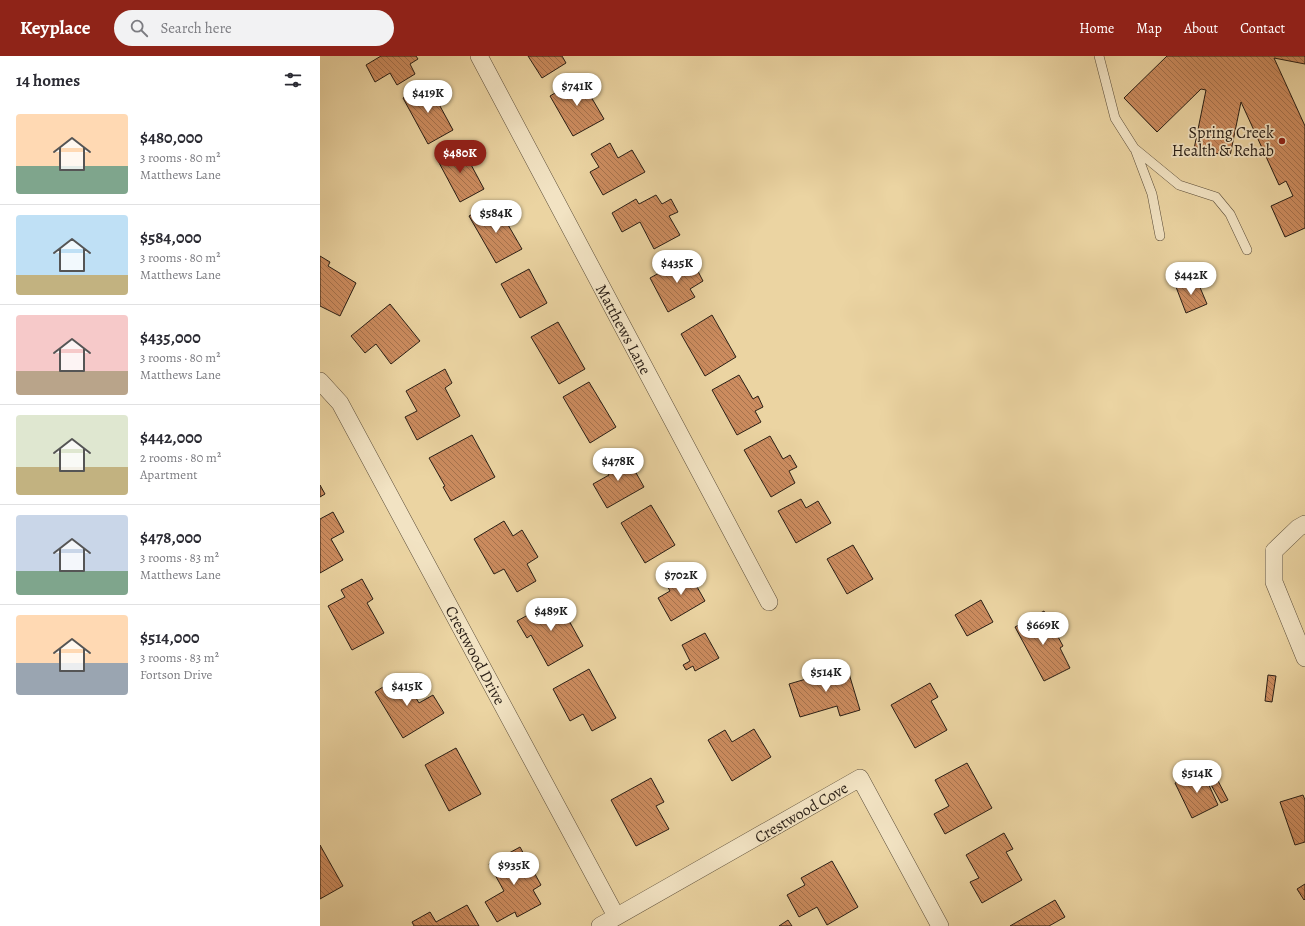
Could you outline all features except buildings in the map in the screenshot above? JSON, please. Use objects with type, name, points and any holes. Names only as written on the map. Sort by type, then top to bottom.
[{"type":"street","name":"Matthews Lane","points":[[479,56],[769,602]]},
{"type":"street","name":"Crestwood Drive","points":[[320,380],[340,403],[616,916]]},
{"type":"street","points":[[1305,524],[1298,528],[1274,551],[1274,582],[1305,658]]},
{"type":"street","name":"Crestwood Cove","points":[[616,916],[860,778],[940,926]]},
{"type":"street","points":[[600,926],[616,916]]},
{"type":"lane","points":[[1099,56],[1115,118],[1134,148],[1152,194],[1160,236]]},
{"type":"lane","points":[[1134,148],[1179,185],[1216,197],[1230,214],[1247,250]]},
{"type":"place","name":"Spring Creek Health & Rehab","points":[[1282,141]]}]
